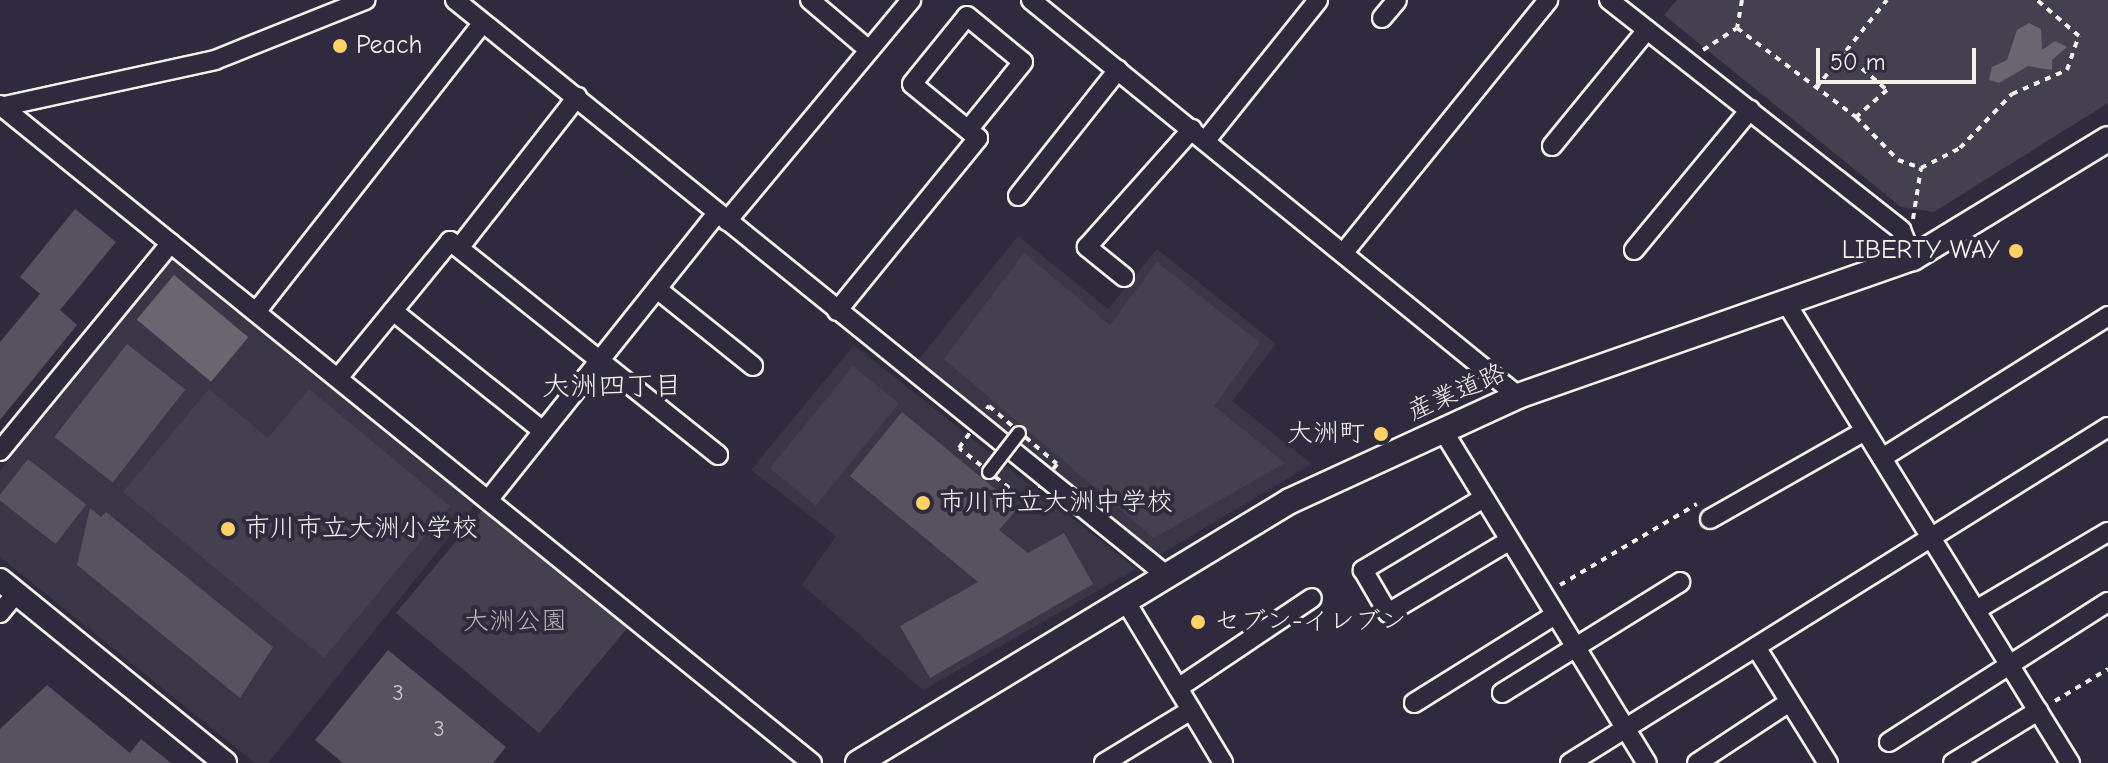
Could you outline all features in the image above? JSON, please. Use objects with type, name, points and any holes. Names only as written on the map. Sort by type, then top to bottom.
[{"type":"main road","name":"産業道路","points":[[858,763],[1290,501],[1518,396],[1913,258],[2107,142]]},
{"type":"street","points":[[0,106],[215,60],[365,0]]},
{"type":"street","points":[[455,0],[1166,575]]},
{"type":"street","points":[[810,0],[869,50]]},
{"type":"street","points":[[489,499],[657,289],[911,0]]},
{"type":"street","points":[[1031,0],[1345,251],[1518,396]]},
{"type":"street","points":[[1124,277],[1087,247],[1199,134],[1318,0]]},
{"type":"street","points":[[1382,18],[1397,0]]},
{"type":"street","points":[[1345,251],[1548,0]]},
{"type":"street","points":[[1609,0],[1901,230],[1913,258]]},
{"type":"street","points":[[837,311],[978,138],[968,130],[912,84],[967,16],[1023,62],[968,130]]},
{"type":"street","points":[[256,312],[483,23]]},
{"type":"street","points":[[1552,146],[1647,30]]},
{"type":"street","points":[[1018,196],[1118,70]]},
{"type":"street","points":[[459,248],[577,97]]},
{"type":"street","points":[[0,106],[812,763]]},
{"type":"street","points":[[1634,250],[1750,110]]},
{"type":"street","points":[[338,378],[450,241],[718,455]]},
{"type":"street","points":[[0,451],[171,243]]},
{"type":"street","points":[[657,289],[753,366]]},
{"type":"street","points":[[1785,301],[2070,763]]},
{"type":"street","points":[[393,311],[543,431]]},
{"type":"street","points":[[1882,458],[2108,316]]},
{"type":"street","points":[[1570,763],[2108,427]]},
{"type":"street","points":[[1442,429],[1553,616],[1647,763]]},
{"type":"street","points":[[1710,519],[1865,431]]},
{"type":"street","points":[[989,472],[1019,433]]},
{"type":"street","points":[[1482,499],[1363,570],[1388,613],[1509,541]]},
{"type":"street","points":[[1976,610],[2108,532]]},
{"type":"street","points":[[1502,693],[1680,582]]},
{"type":"street","points":[[0,613],[8,586],[225,763]]},
{"type":"street","points":[[1178,688],[1312,598]]},
{"type":"street","points":[[1126,602],[1223,763]]},
{"type":"street","points":[[1889,742],[2007,661],[2108,602]]},
{"type":"street","points":[[1414,703],[1553,616]]},
{"type":"street","points":[[1756,647],[1828,763]]},
{"type":"street","points":[[1697,763],[1788,703]]},
{"type":"street","points":[[1104,763],[1191,710]]},
{"type":"street","points":[[1953,763],[2038,711]]},
{"type":"path","points":[[1737,28],[1742,0]]},
{"type":"path","points":[[1816,88],[1887,0]]},
{"type":"path","points":[[1737,28],[1856,117],[1898,160],[1921,168],[1960,148],[2012,94],[2067,70],[2079,36],[2037,0]]},
{"type":"path","points":[[1690,64],[1713,39],[1737,28]]},
{"type":"path","points":[[1844,53],[1887,90],[1856,117]]},
{"type":"path","points":[[1901,230],[1919,213],[1921,168]]},
{"type":"path","points":[[1541,596],[1699,503],[1710,519]]},
{"type":"path","points":[[2038,711],[2108,669]]},
{"type":"shaded area","points":[[2029,23],[2041,29],[2042,50],[2055,41],[2067,47],[2052,60],[2052,70],[2028,66],[1999,83],[1989,80],[1992,67],[2007,60],[2017,30]]},
{"type":"shaded area","points":[[1018,236],[1108,309],[1157,249],[1276,344],[1232,401],[1312,464],[1156,557],[915,364]]},
{"type":"shaded area","name":"市川市立大洲小学校","points":[[175,254],[479,500],[268,763],[255,763],[0,557],[0,471]]},
{"type":"shaded area","points":[[174,275],[248,337],[211,382],[137,319]]},
{"type":"shaded area","name":"市川市立大洲中学校","points":[[854,345],[1136,569],[923,690],[802,585],[836,536],[751,470]]},
{"type":"green space","points":[[1677,0],[2108,0],[2108,103],[1934,212],[1901,207],[1664,15]]},
{"type":"green space","points":[[1024,253],[1110,325],[1157,262],[1260,343],[1214,406],[1285,463],[1154,538],[944,359]]},
{"type":"green space","points":[[853,366],[899,403],[816,506],[770,469]]},
{"type":"green space","points":[[209,389],[268,438],[309,389],[450,506],[324,658],[123,492]]},
{"type":"green space","name":"大洲公園","points":[[484,508],[627,628],[539,733],[396,613]]},
{"type":"building","points":[[75,209],[116,242],[60,310],[77,325],[0,420],[0,342],[40,294],[20,277]]},
{"type":"building","points":[[127,344],[185,390],[113,483],[54,437]]},
{"type":"building","points":[[902,412],[1018,508],[999,530],[1028,553],[1064,533],[1093,584],[930,678],[900,626],[978,582],[850,476]]},
{"type":"building","points":[[28,459],[86,505],[56,544],[0,501],[0,495]]},
{"type":"building","points":[[90,508],[101,517],[106,512],[273,647],[240,698],[77,565]]},
{"type":"building","points":[[388,650],[506,747],[493,763],[343,763],[315,740]]},
{"type":"building","points":[[47,685],[130,753],[141,739],[171,763],[0,763],[0,729]]},
{"type":"place","name":"Peach","points":[[340,46]]},
{"type":"place","name":"LIBERTY WAY","points":[[2016,251]]},
{"type":"place","name":"大洲町","points":[[1381,434]]},
{"type":"place","name":"市川市立大洲中学校","points":[[923,503]]},
{"type":"place","name":"市川市立大洲小学校","points":[[228,529]]},
{"type":"place","name":"セブン-イレブン","points":[[1198,622]]},
{"type":"district","name":"大洲四丁目","points":[[612,386]]}]
